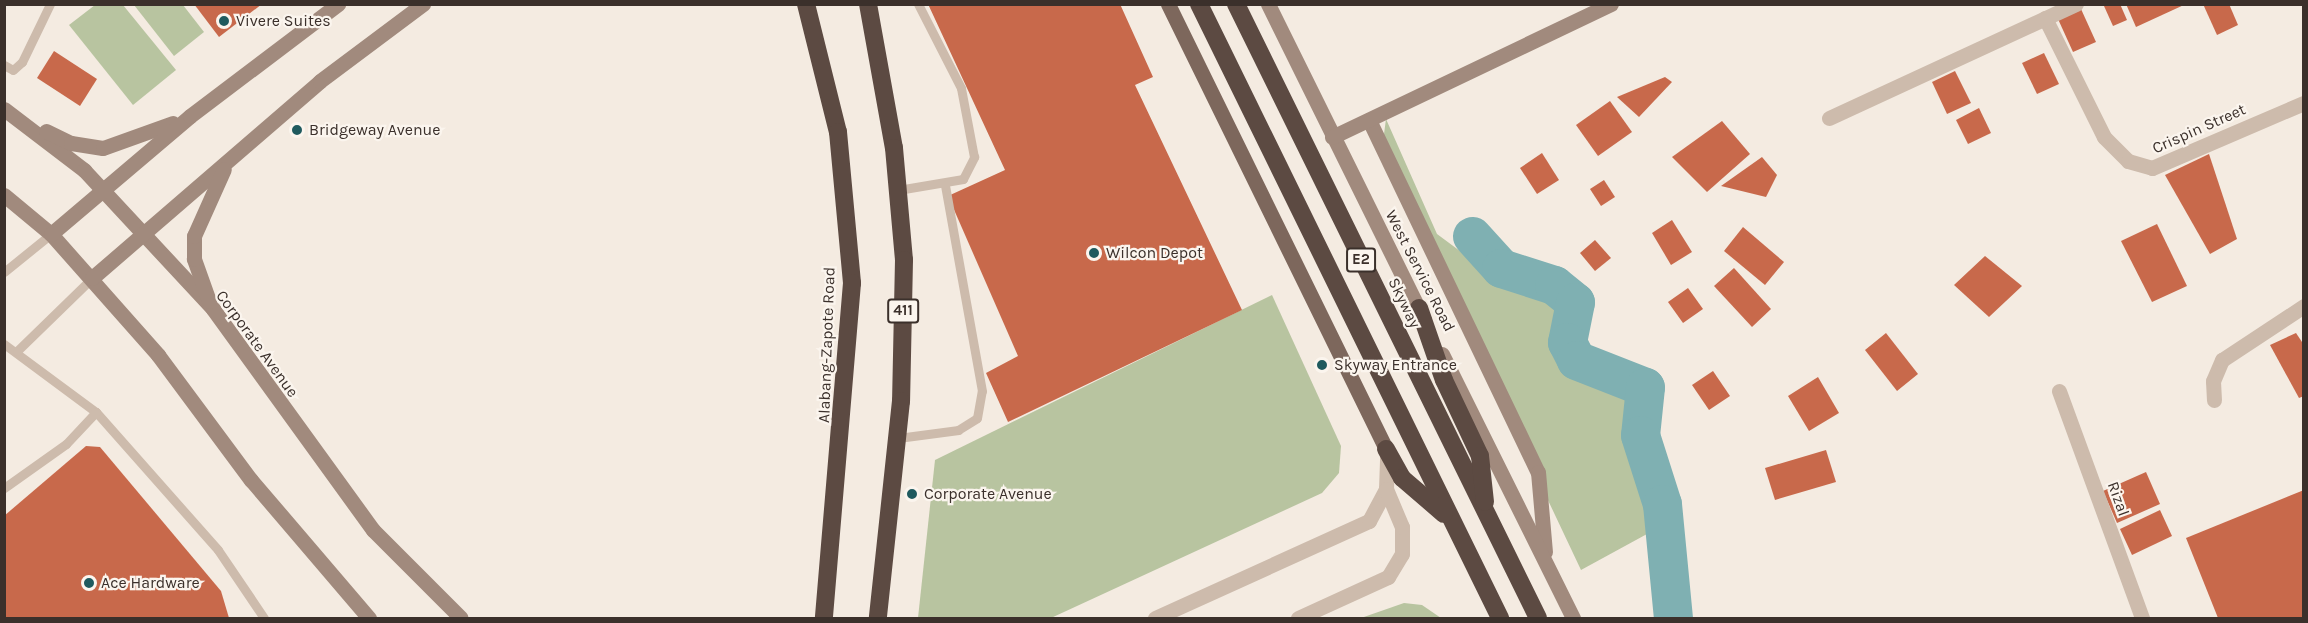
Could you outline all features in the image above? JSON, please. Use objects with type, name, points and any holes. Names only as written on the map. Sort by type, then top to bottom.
[{"type":"highway","name":"Alabang-Zapote Road","points":[[806,4],[839,142],[852,283],[824,618]]},
{"type":"highway","name":"411","points":[[868,4],[883,71],[904,260],[898,438],[878,618]]},
{"type":"highway","name":"E2","points":[[1199,4],[1500,618]]},
{"type":"highway","name":"Skyway","points":[[1236,4],[1538,618]]},
{"type":"highway","points":[[1419,308],[1444,380],[1480,456],[1486,515]]},
{"type":"highway","name":"E2","points":[[1386,449],[1402,478],[1451,519]]},
{"type":"main road","points":[[51,234],[190,116],[338,4]]},
{"type":"main road","points":[[1168,4],[1386,449]]},
{"type":"main road","name":"West Service Road","points":[[1268,4],[1332,137],[1573,618]]},
{"type":"main road","points":[[1332,137],[1611,4]]},
{"type":"main road","points":[[92,278],[412,7]]},
{"type":"main road","name":"Corporate Avenue","points":[[4,109],[28,122],[103,191],[213,309],[373,530],[461,618]]},
{"type":"main road","points":[[28,122],[71,143],[103,148],[132,142],[190,116]]},
{"type":"main road","points":[[1368,120],[1538,472],[1546,561]]},
{"type":"main road","points":[[213,309],[194,259],[194,236],[228,162]]},
{"type":"main road","points":[[4,195],[51,234],[92,278],[158,355],[327,575],[369,618]]},
{"type":"street","points":[[1828,118],[2076,4]]},
{"type":"street","name":"Crispin Street","points":[[2045,18],[2104,137],[2128,161],[2152,168],[2304,102]]},
{"type":"street","points":[[2214,400],[2213,381],[2222,360],[2301,311]]},
{"type":"street","name":"Rizal","points":[[2059,391],[2142,618]]},
{"type":"street","points":[[1298,618],[1388,577],[1402,554],[1402,527],[1386,489],[1386,449]]},
{"type":"street","points":[[1155,618],[1369,521],[1386,489]]},
{"type":"lane","points":[[4,65],[13,70],[22,62],[50,4]]},
{"type":"lane","points":[[898,190],[945,185],[968,172],[974,141],[961,88],[918,4]]},
{"type":"lane","points":[[898,438],[958,430],[977,418],[980,400],[945,185]]},
{"type":"lane","points":[[4,272],[51,234]]},
{"type":"lane","points":[[17,351],[92,278]]},
{"type":"lane","points":[[4,344],[17,351],[96,412],[218,550],[264,618]]},
{"type":"lane","points":[[4,488],[66,444],[96,412]]},
{"type":"green space","points":[[95,5],[123,5],[176,70],[133,105],[69,25]]},
{"type":"green space","points":[[134,5],[183,5],[204,32],[174,56]]},
{"type":"green space","points":[[1386,119],[1437,234],[1491,274],[1564,298],[1562,347],[1574,371],[1641,391],[1631,441],[1658,528],[1581,570],[1382,149]]},
{"type":"green space","points":[[1272,295],[1341,446],[1339,473],[1322,493],[1051,618],[918,618],[935,460]]},
{"type":"green space","points":[[1404,603],[1422,605],[1441,618],[1361,618]]},
{"type":"building","name":"Vivere Suites","points":[[194,4],[262,4],[219,37]]},
{"type":"building","name":"Wilcon Depot","points":[[928,4],[1120,4],[1153,77],[1135,85],[1242,310],[1008,422],[986,373],[1018,356],[948,196],[1005,170]]},
{"type":"building","points":[[2120,4],[2127,20],[2113,26],[2104,6]]},
{"type":"building","points":[[2126,4],[2186,4],[2136,27]]},
{"type":"building","points":[[2203,4],[2229,4],[2238,25],[2217,35]]},
{"type":"building","points":[[2081,9],[2096,42],[2073,52],[2058,19]]},
{"type":"building","points":[[54,51],[97,79],[80,106],[37,78]]},
{"type":"building","points":[[2044,53],[2059,84],[2037,94],[2022,63]]},
{"type":"building","points":[[1955,71],[1971,103],[1947,114],[1932,82]]},
{"type":"building","points":[[1665,77],[1672,82],[1639,117],[1617,97]]},
{"type":"building","points":[[1610,101],[1632,132],[1598,156],[1576,125]]},
{"type":"building","points":[[1979,108],[1991,133],[1968,144],[1956,120]]},
{"type":"building","points":[[1722,121],[1750,154],[1707,192],[1672,157]]},
{"type":"building","points":[[1542,153],[1559,180],[1537,194],[1520,168]]},
{"type":"building","points":[[2209,154],[2237,239],[2210,254],[2165,175]]},
{"type":"building","points":[[1762,157],[1777,175],[1766,197],[1721,186]]},
{"type":"building","points":[[1604,180],[1615,197],[1601,206],[1590,189]]},
{"type":"building","points":[[1672,220],[1692,252],[1671,265],[1652,233]]},
{"type":"building","points":[[2157,224],[2187,286],[2152,302],[2121,241]]},
{"type":"building","points":[[1743,227],[1784,262],[1765,285],[1724,251]]},
{"type":"building","points":[[1595,240],[1611,258],[1595,271],[1580,253]]},
{"type":"building","points":[[1985,256],[2022,286],[1989,317],[1954,285]]},
{"type":"building","points":[[1734,268],[1771,309],[1752,327],[1714,286]]},
{"type":"building","points":[[1688,288],[1703,309],[1683,323],[1668,302]]},
{"type":"building","points":[[1886,333],[1918,374],[1897,391],[1865,350]]},
{"type":"building","points":[[2296,333],[2304,345],[2304,396],[2299,398],[2270,345]]},
{"type":"building","points":[[1713,371],[1730,396],[1709,410],[1692,385]]},
{"type":"building","points":[[1818,377],[1839,413],[1809,431],[1788,396]]},
{"type":"building","points":[[86,446],[100,447],[221,591],[229,618],[4,618],[4,516]]},
{"type":"building","points":[[1826,450],[1836,482],[1775,500],[1765,468]]},
{"type":"building","points":[[2146,472],[2160,504],[2117,523],[2103,491]]},
{"type":"building","points":[[2304,490],[2304,618],[2218,618],[2186,538]]},
{"type":"building","points":[[2160,510],[2172,536],[2132,555],[2120,529]]},
{"type":"waterway","points":[[1472,236],[1501,268],[1554,285],[1575,302],[1567,342],[1576,360],[1645,387],[1640,435],[1662,504],[1673,618]]},
{"type":"place","name":"Vivere Suites","points":[[224,21]]},
{"type":"place","name":"Bridgeway Avenue","points":[[297,130]]},
{"type":"place","name":"Wilcon Depot","points":[[1094,253]]},
{"type":"place","name":"Skyway Entrance","points":[[1322,365]]},
{"type":"place","name":"Corporate Avenue","points":[[912,494]]},
{"type":"place","name":"Ace Hardware","points":[[89,583]]}]
